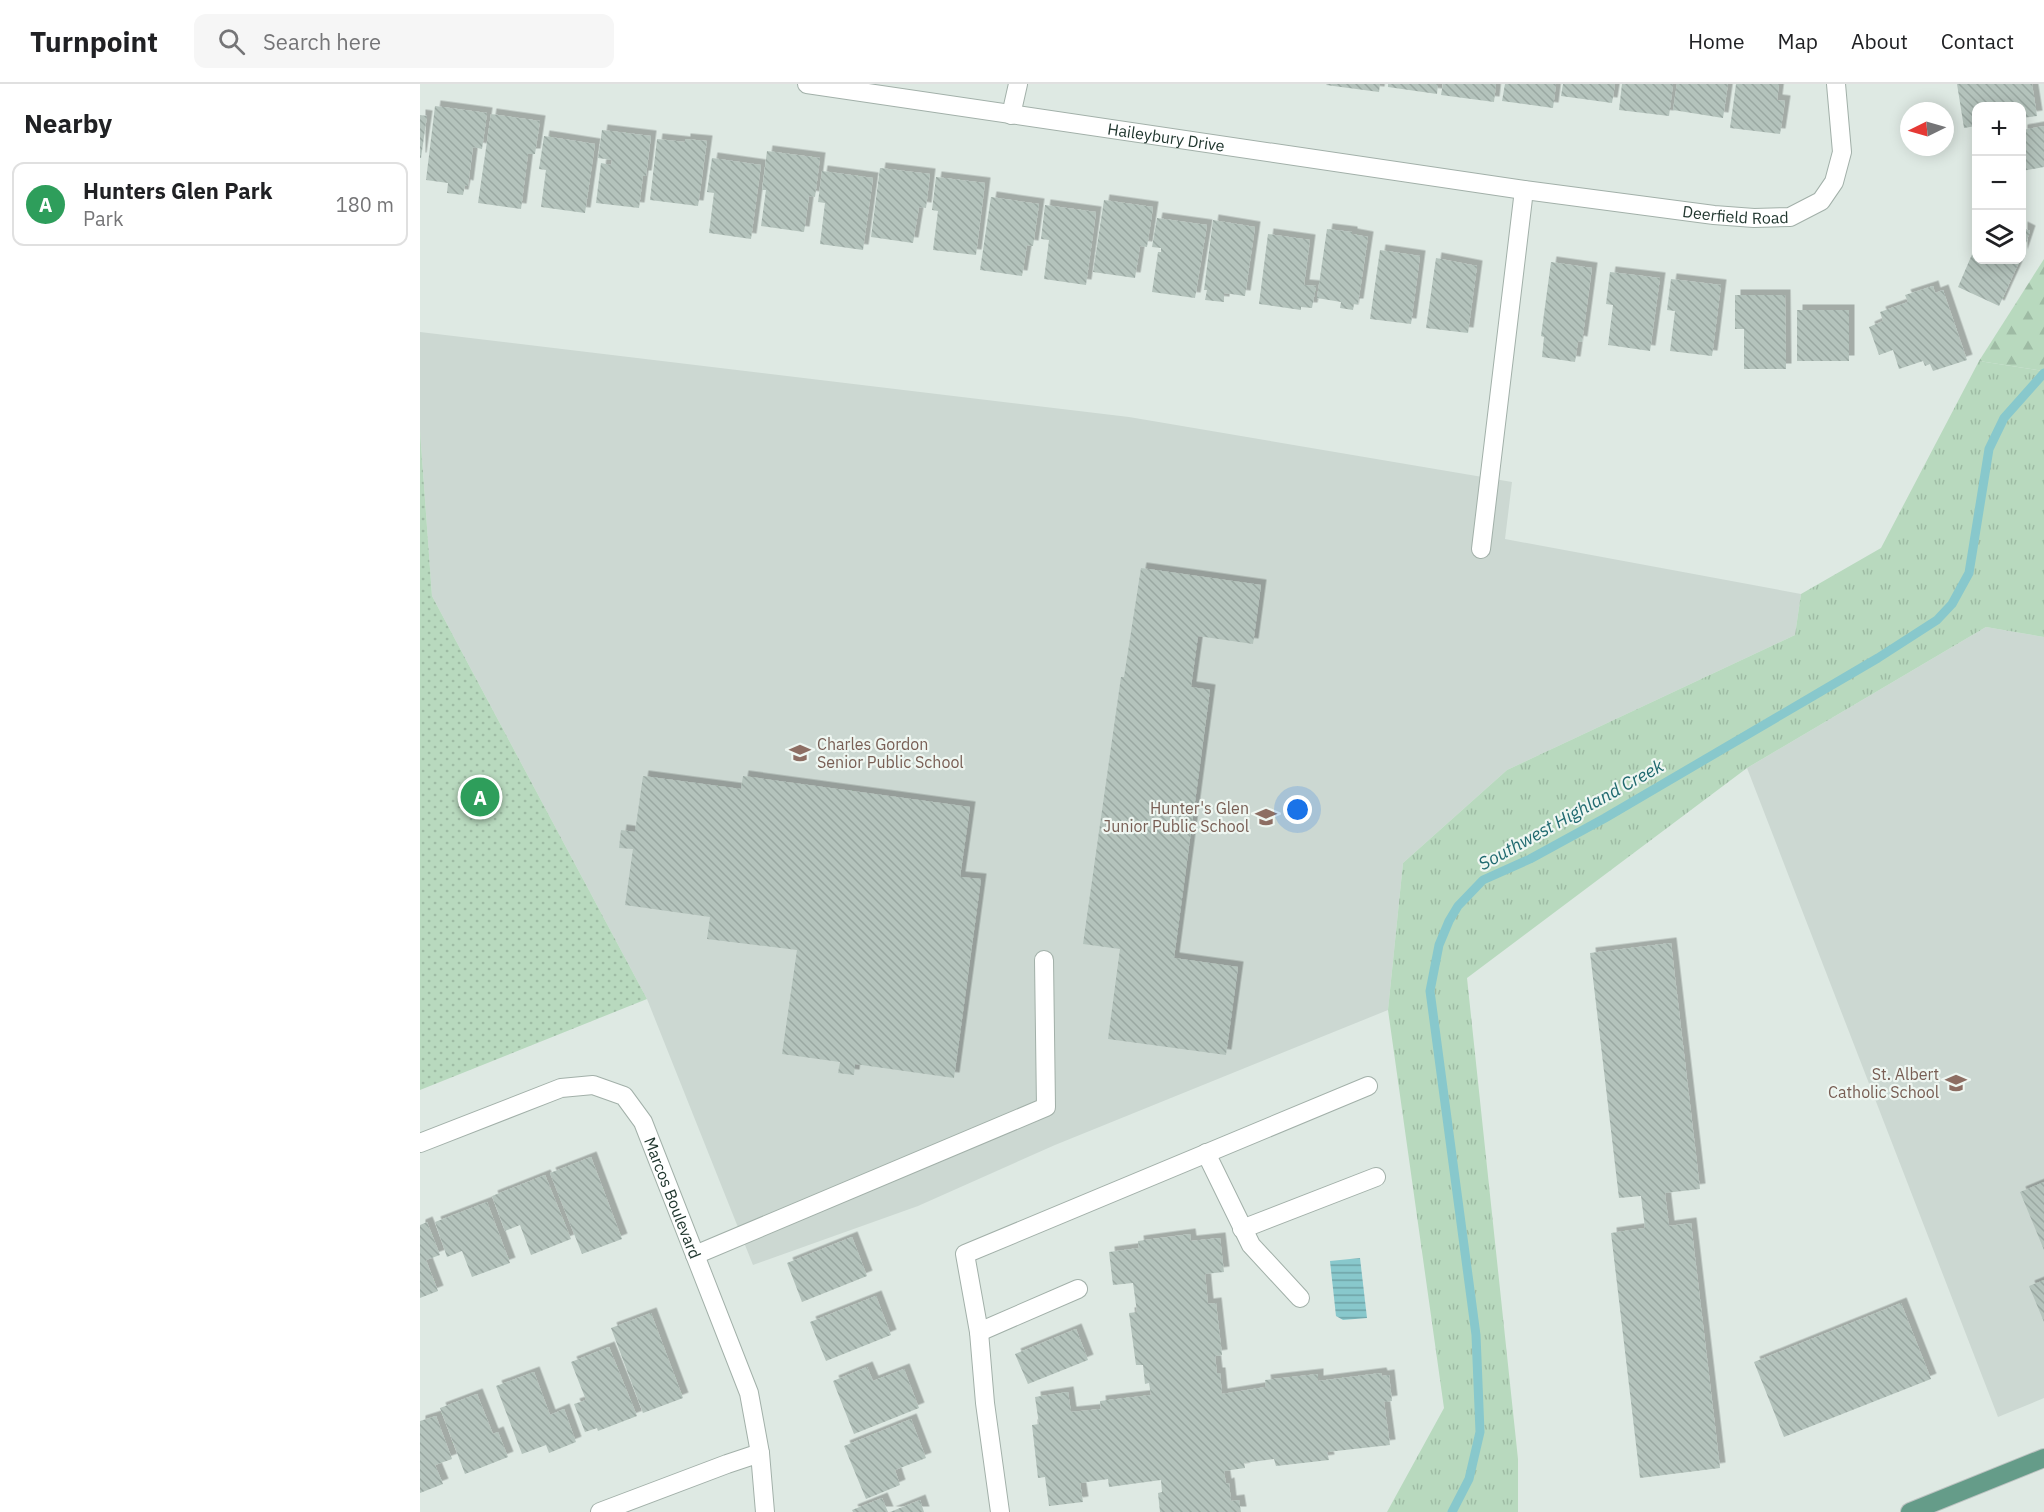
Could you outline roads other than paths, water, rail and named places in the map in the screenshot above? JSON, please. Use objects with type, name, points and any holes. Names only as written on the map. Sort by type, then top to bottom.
[{"type":"main road","points":[[1910,1512],[2044,1458]]},
{"type":"street","name":"Haileybury Drive","points":[[807,84],[1524,190]]},
{"type":"street","points":[[1011,115],[1018,84]]},
{"type":"street","name":"Deerfield Road","points":[[1524,190],[1714,216],[1790,217],[1821,201],[1834,182],[1842,152],[1836,84]]},
{"type":"street","points":[[1481,549],[1524,190]]},
{"type":"street","points":[[695,1254],[1046,1107],[1044,960]]},
{"type":"street","name":"Marcos Boulevard","points":[[420,1143],[561,1088],[593,1085],[624,1096],[643,1122],[749,1393],[760,1453],[765,1512]]},
{"type":"street","points":[[1000,1512],[985,1403],[979,1332],[965,1254],[1368,1086]]},
{"type":"street","points":[[1206,1154],[1251,1245],[1299,1298]]},
{"type":"street","points":[[1242,1229],[1377,1177]]},
{"type":"street","points":[[979,1332],[1078,1289]]},
{"type":"street","points":[[600,1512],[760,1453]]},
{"type":"water","points":[[1360,1258],[1367,1318],[1343,1320],[1336,1316],[1330,1261]]},
{"type":"waterway","name":"Southwest Highland Creek","points":[[1452,1512],[1469,1479],[1480,1432],[1476,1335],[1430,991],[1439,945],[1449,921],[1458,906],[1483,880],[1530,859],[1605,818],[1878,658],[1937,620],[1952,604],[1969,573],[1989,449],[2004,418],[2044,373]]},
{"type":"place","name":"Charles Gordon Senior Public School","points":[[800,753]]},
{"type":"place","name":"Hunters Glen Park","points":[[480,797]]},
{"type":"place","name":"Hunter's Glen Junior Public School","points":[[1266,817]]},
{"type":"place","name":"St. Albert Catholic School","points":[[1956,1083]]}]
